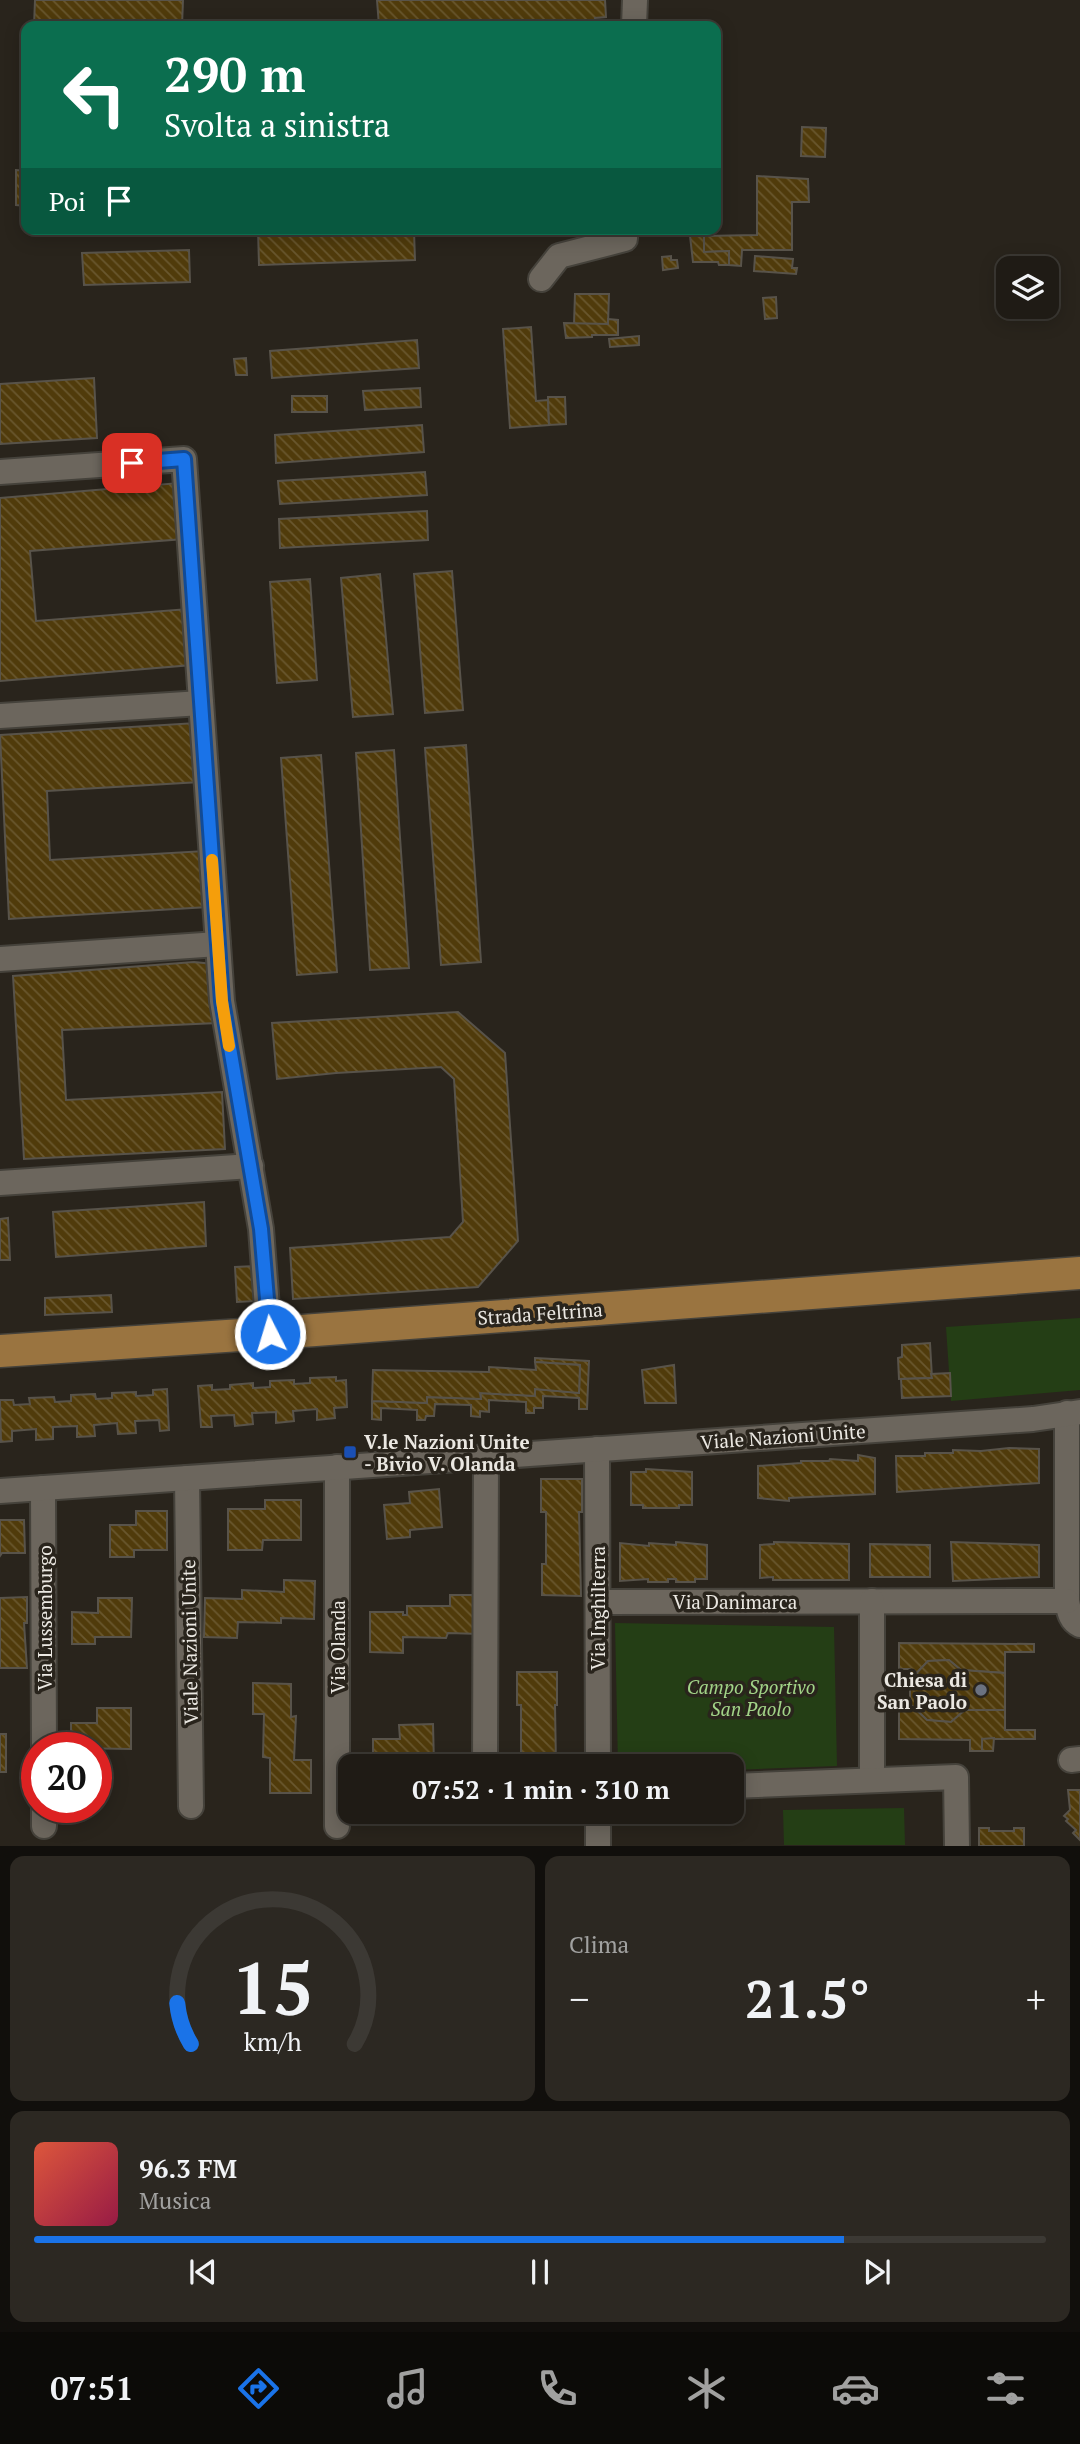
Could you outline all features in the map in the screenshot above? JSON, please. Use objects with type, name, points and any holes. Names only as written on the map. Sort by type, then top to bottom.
[{"type":"main road","name":"Strada Feltrina","points":[[0,1351],[270,1334],[1080,1273]]},
{"type":"street","points":[[634,21],[635,0]]},
{"type":"street","points":[[541,279],[559,256],[625,239],[625,235]]},
{"type":"street","points":[[0,472],[184,459],[222,1001],[261,1229],[270,1334]]},
{"type":"street","points":[[0,716],[201,703]]},
{"type":"street","points":[[0,959],[218,944]]},
{"type":"street","points":[[0,1183],[251,1166]]},
{"type":"street","points":[[1073,1412],[1068,1601],[1069,1612],[1080,1625]]},
{"type":"street","name":"Viale Nazioni Unite","points":[[0,1491],[1033,1419],[1073,1412]]},
{"type":"street","name":"Via Inghilterra","points":[[597,1449],[598,1754]]},
{"type":"street","points":[[485,1754],[486,1457]]},
{"type":"street","name":"Via Olanda","points":[[337,1467],[337,1826]]},
{"type":"street","name":"Viale Nazioni Unite","points":[[187,1478],[191,1806]]},
{"type":"street","name":"Via Lussemburgo","points":[[43,1488],[44,1732]]},
{"type":"street","name":"Via Danimarca","points":[[597,1598],[1068,1601]]},
{"type":"street","points":[[872,1601],[872,1780]]},
{"type":"street","points":[[744,1785],[956,1777],[957,1846]]},
{"type":"street","points":[[598,1824],[598,1846]]},
{"type":"green space","points":[[1080,1318],[1080,1390],[951,1401],[946,1327]]},
{"type":"green space","name":"Campo Sportivo San Paolo","points":[[615,1623],[834,1627],[837,1766],[744,1770],[744,1754],[618,1754]]},
{"type":"green space","points":[[904,1808],[905,1845],[784,1845],[783,1810]]},
{"type":"building","points":[[35,0],[183,0],[182,21],[34,21]]},
{"type":"building","points":[[377,0],[605,0],[606,17],[595,18],[595,21],[379,21]]},
{"type":"building","points":[[802,127],[826,128],[825,157],[801,156]]},
{"type":"building","points":[[16,170],[21,170],[21,206],[16,205]]},
{"type":"building","points":[[757,176],[808,179],[809,202],[792,202],[792,250],[742,250],[741,266],[729,265],[729,251],[704,252],[704,236],[757,235]]},
{"type":"building","points":[[258,235],[414,235],[415,260],[259,265]]},
{"type":"building","points":[[690,236],[704,236],[704,252],[729,251],[729,265],[693,262]]},
{"type":"building","points":[[189,250],[190,282],[84,285],[82,253]]},
{"type":"building","points":[[671,256],[671,260],[677,260],[678,268],[663,270],[662,257]]},
{"type":"building","points":[[755,256],[793,259],[792,268],[797,268],[796,274],[754,271]]},
{"type":"building","points":[[575,294],[609,294],[608,324],[574,324]]},
{"type":"building","points":[[776,297],[777,318],[765,319],[763,298]]},
{"type":"building","points":[[608,319],[618,320],[618,335],[566,338],[564,323],[608,324]]},
{"type":"building","points":[[531,327],[536,401],[548,400],[549,425],[510,428],[503,329]]},
{"type":"building","points":[[639,336],[639,345],[610,347],[609,339]]},
{"type":"building","points":[[417,340],[419,368],[272,378],[270,351]]},
{"type":"building","points":[[246,358],[247,375],[236,375],[234,359]]},
{"type":"building","points":[[94,378],[97,438],[0,444],[0,384]]},
{"type":"building","points":[[420,388],[421,407],[365,410],[363,391]]},
{"type":"building","points":[[292,396],[327,396],[327,412],[292,412]]},
{"type":"building","points":[[548,397],[565,397],[566,424],[549,425]]},
{"type":"building","points":[[422,425],[424,452],[276,463],[275,435]]},
{"type":"building","points":[[425,472],[427,495],[280,504],[278,481]]},
{"type":"building","points":[[179,483],[184,539],[30,551],[36,621],[188,609],[192,665],[0,681],[0,498]]},
{"type":"building","points":[[427,511],[428,540],[280,548],[279,519]]},
{"type":"building","points":[[452,571],[463,710],[425,713],[414,574]]},
{"type":"building","points":[[380,574],[393,714],[353,717],[341,578]]},
{"type":"building","points":[[310,579],[317,680],[277,683],[270,582]]},
{"type":"building","points":[[196,723],[200,782],[47,791],[50,860],[205,851],[208,907],[9,919],[0,735]]},
{"type":"building","points":[[466,745],[481,962],[441,965],[425,748]]},
{"type":"building","points":[[394,750],[409,968],[370,970],[356,753]]},
{"type":"building","points":[[321,755],[337,972],[297,975],[281,758]]},
{"type":"building","points":[[194,962],[213,964],[217,1023],[62,1030],[66,1100],[222,1092],[225,1149],[24,1159],[13,976]]},
{"type":"building","points":[[458,1012],[505,1053],[518,1241],[478,1287],[293,1299],[290,1248],[450,1237],[463,1222],[454,1079],[441,1067],[277,1079],[272,1023]]},
{"type":"building","points":[[204,1202],[206,1246],[56,1257],[53,1212]]},
{"type":"building","points":[[8,1218],[10,1260],[0,1260],[0,1219]]},
{"type":"building","points":[[256,1266],[258,1301],[237,1302],[235,1267]]},
{"type":"building","points":[[111,1295],[112,1312],[45,1315],[45,1298]]},
{"type":"building","points":[[930,1343],[932,1378],[899,1379],[898,1358],[902,1357],[902,1345]]},
{"type":"building","points":[[535,1358],[589,1361],[587,1409],[579,1409],[579,1398],[543,1396],[543,1408],[534,1408],[534,1413],[526,1413],[526,1402],[489,1400],[489,1412],[480,1411],[480,1417],[471,1416],[471,1405],[435,1404],[434,1416],[426,1416],[425,1420],[417,1420],[417,1410],[381,1408],[381,1420],[372,1419],[372,1401],[427,1403],[427,1397],[481,1399],[480,1393],[535,1396],[535,1389],[579,1393],[580,1365],[535,1362]]},
{"type":"building","points":[[535,1362],[580,1365],[579,1393],[535,1389],[535,1396],[480,1393],[481,1399],[427,1397],[427,1403],[372,1401],[373,1370],[489,1372],[489,1367],[536,1370]]},
{"type":"building","points":[[674,1365],[676,1403],[645,1403],[642,1370]]},
{"type":"building","points":[[950,1373],[951,1396],[902,1398],[901,1379],[932,1378],[931,1374]]},
{"type":"building","points":[[336,1377],[336,1381],[346,1380],[347,1407],[334,1408],[335,1418],[317,1420],[317,1409],[293,1411],[294,1421],[276,1423],[276,1412],[252,1413],[253,1424],[235,1426],[234,1415],[211,1416],[212,1427],[201,1427],[198,1386],[212,1385],[212,1390],[253,1383],[253,1388],[270,1387],[270,1381],[294,1380],[294,1384],[310,1383],[310,1378]]},
{"type":"building","points":[[167,1389],[169,1430],[160,1431],[159,1420],[135,1421],[136,1433],[118,1434],[117,1423],[94,1425],[95,1436],[77,1437],[77,1426],[53,1427],[53,1439],[36,1440],[36,1429],[12,1431],[12,1441],[1,1442],[0,1400],[13,1400],[14,1405],[30,1404],[29,1398],[54,1397],[55,1402],[71,1401],[71,1395],[95,1394],[96,1399],[112,1398],[112,1393],[136,1392],[136,1396],[153,1395],[153,1390]]},
{"type":"building","points":[[1009,1448],[1039,1449],[1039,1483],[897,1492],[896,1456]]},
{"type":"building","points":[[858,1455],[875,1458],[875,1494],[789,1498],[789,1501],[758,1498],[758,1466],[830,1459],[858,1461]]},
{"type":"building","points":[[646,1469],[692,1472],[692,1505],[679,1505],[679,1508],[643,1508],[643,1505],[631,1505],[631,1472],[646,1472]]},
{"type":"building","points":[[541,1479],[582,1479],[582,1512],[579,1512],[581,1596],[542,1595],[542,1564],[546,1564],[546,1512],[541,1512]]},
{"type":"building","points":[[439,1489],[442,1527],[410,1530],[410,1537],[387,1539],[384,1505],[410,1503],[409,1492]]},
{"type":"building","points":[[265,1500],[301,1500],[301,1540],[263,1540],[262,1550],[228,1550],[228,1509],[265,1509]]},
{"type":"building","points":[[136,1511],[167,1511],[167,1550],[134,1550],[134,1557],[110,1557],[110,1525],[136,1525]]},
{"type":"building","points":[[0,1520],[24,1520],[25,1553],[2,1553],[0,1556]]},
{"type":"building","points":[[676,1542],[707,1545],[707,1579],[695,1579],[695,1582],[676,1582],[676,1579],[668,1579],[668,1582],[648,1582],[648,1579],[620,1581],[620,1543],[649,1546],[649,1543],[676,1545]]},
{"type":"building","points":[[774,1542],[849,1544],[849,1580],[760,1578],[760,1545]]},
{"type":"building","points":[[951,1542],[1039,1545],[1039,1577],[953,1581]]},
{"type":"building","points":[[870,1544],[930,1545],[930,1577],[870,1577]]},
{"type":"building","points":[[284,1580],[315,1581],[314,1619],[281,1618],[281,1623],[238,1622],[237,1638],[204,1637],[205,1598],[242,1599],[242,1590],[284,1592]]},
{"type":"building","points":[[450,1595],[480,1595],[480,1634],[448,1633],[446,1638],[403,1637],[403,1653],[370,1652],[370,1612],[403,1612],[403,1615],[407,1615],[407,1606],[450,1606]]},
{"type":"building","points":[[27,1597],[27,1623],[24,1623],[27,1668],[0,1668],[0,1598]]},
{"type":"building","points":[[98,1598],[132,1598],[131,1637],[95,1637],[95,1644],[72,1644],[72,1612],[98,1613]]},
{"type":"building","points":[[899,1643],[1034,1644],[1034,1652],[1005,1652],[1005,1673],[961,1670],[949,1660],[928,1661],[910,1680],[910,1669],[899,1669]]},
{"type":"building","name":"Chiesa di San Paolo","points":[[949,1660],[961,1670],[1005,1673],[1005,1710],[965,1710],[951,1722],[927,1720],[910,1704],[910,1680],[928,1661]]},
{"type":"building","points":[[517,1672],[557,1672],[556,1754],[521,1754],[521,1705],[517,1705]]},
{"type":"building","points":[[253,1683],[291,1684],[291,1717],[296,1716],[294,1760],[311,1760],[311,1793],[270,1793],[270,1758],[263,1757],[264,1714],[253,1714]]},
{"type":"building","points":[[910,1704],[927,1720],[951,1722],[965,1710],[1005,1710],[1005,1730],[1035,1730],[1035,1739],[982,1739],[982,1751],[970,1751],[970,1740],[899,1739],[899,1710],[910,1710]]},
{"type":"building","points":[[97,1708],[131,1708],[131,1749],[112,1749],[112,1732],[71,1732],[71,1723],[97,1723]]},
{"type":"building","points":[[433,1724],[434,1754],[373,1754],[373,1739],[400,1739],[399,1725]]},
{"type":"building","points":[[0,1734],[6,1734],[6,1772],[0,1772]]},
{"type":"building","points":[[994,1738],[993,1751],[982,1751],[982,1739]]},
{"type":"building","points":[[1068,1790],[1080,1790],[1080,1840],[1073,1833],[1076,1830],[1064,1816],[1070,1810]]},
{"type":"building","points":[[979,1828],[989,1828],[989,1831],[1014,1831],[1014,1828],[1024,1828],[1024,1846],[979,1846]]},
{"type":"slow traffic","points":[[212,860],[222,1001],[229,1046]]},
{"type":"place","name":"V.le Nazioni Unite - Bivio V. Olanda","points":[[350,1452]]},
{"type":"place","name":"Chiesa di San Paolo","points":[[981,1690]]},
{"type":"route","points":[[132,463],[184,459],[222,1001],[261,1229],[270,1334]]}]
